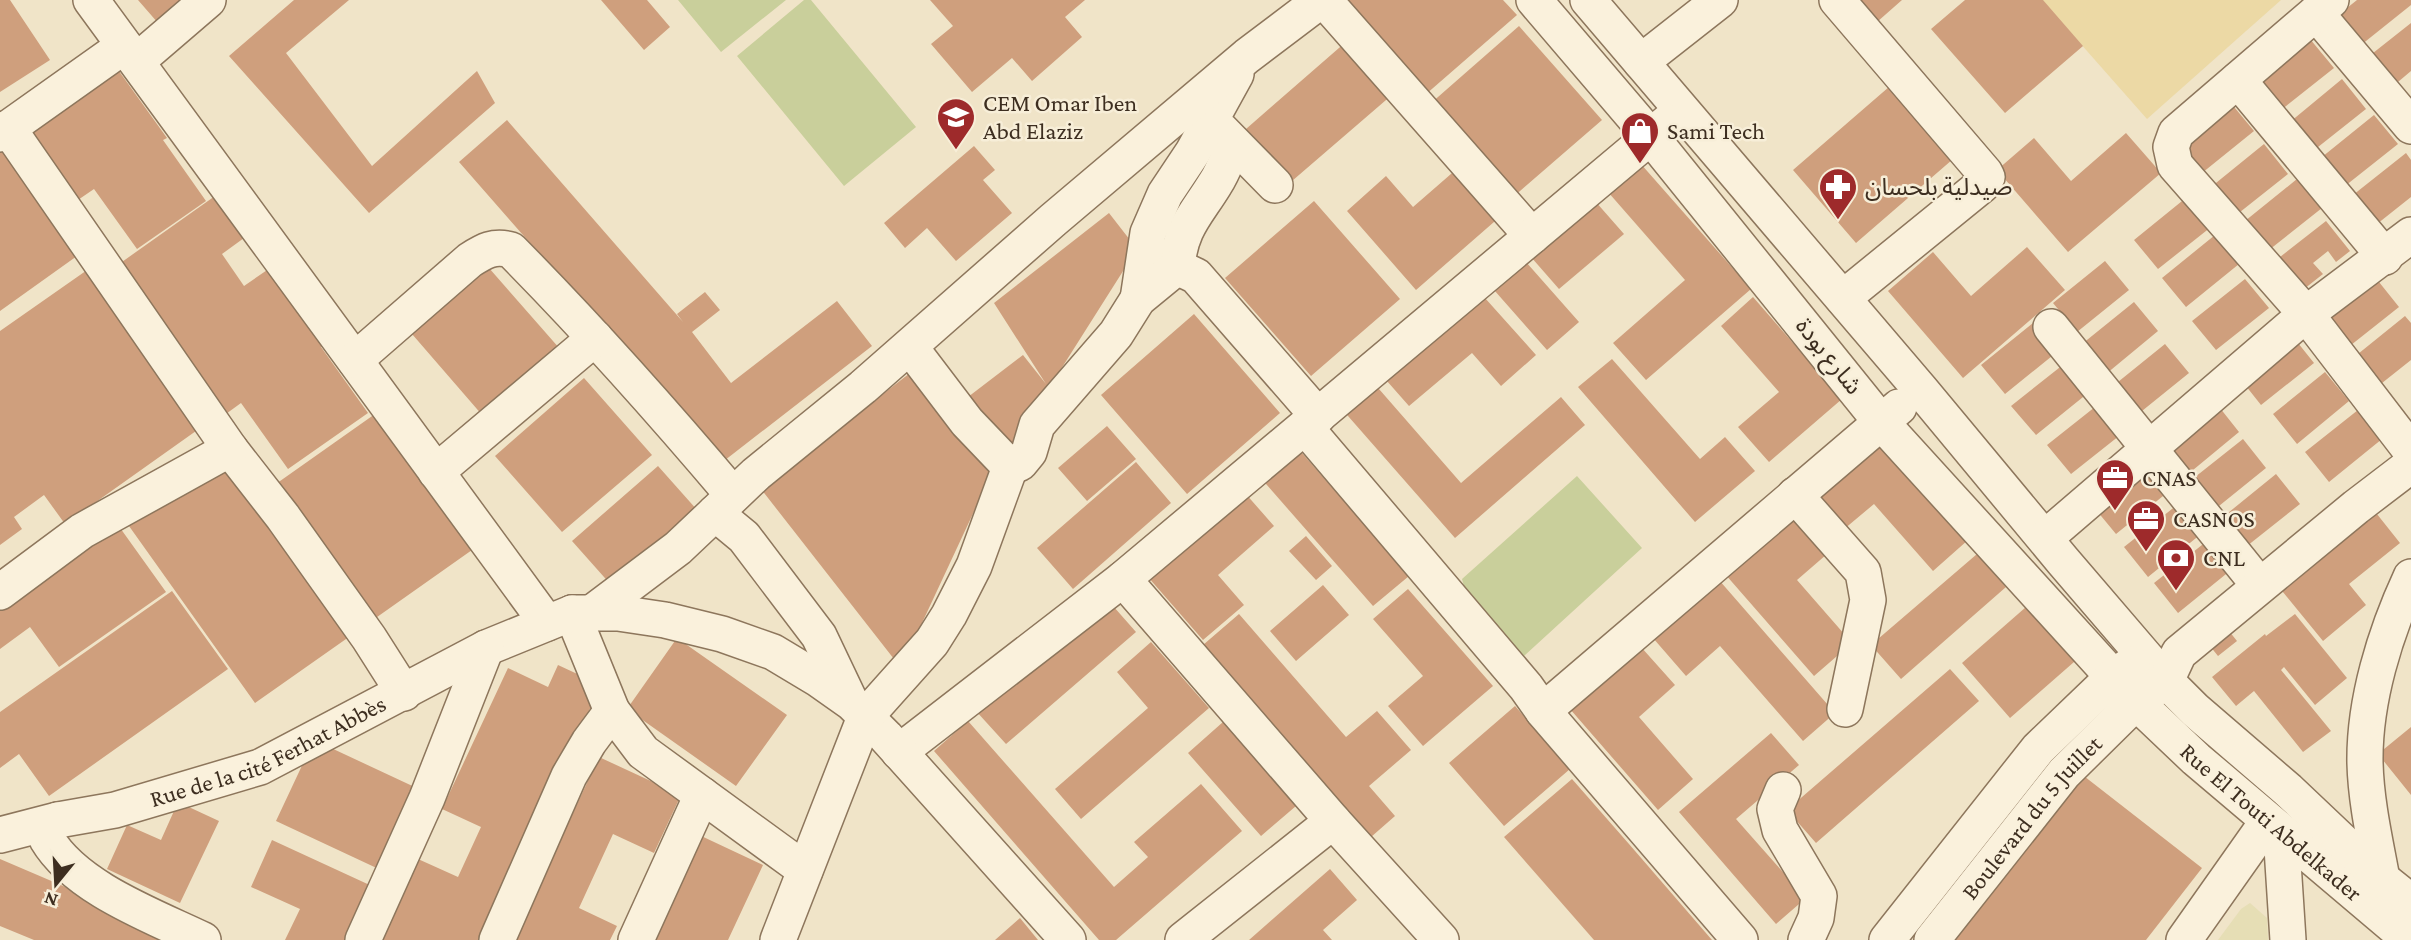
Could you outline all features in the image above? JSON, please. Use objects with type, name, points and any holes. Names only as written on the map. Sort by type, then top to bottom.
[{"type":"street","points":[[92,0],[436,472],[559,621],[612,712],[643,752],[805,870]]},
{"type":"street","points":[[208,0],[131,54],[4,131],[230,449],[334,588],[404,693]]},
{"type":"street","points":[[559,621],[678,548],[756,474],[910,347],[1053,219],[1247,55],[1322,0],[1532,236]]},
{"type":"street","name":"شارع بودة","points":[[1534,0],[1651,137],[1881,422],[2124,690]]},
{"type":"street","name":"شارع بودة","points":[[1588,0],[2045,538],[2163,663]]},
{"type":"street","points":[[1641,62],[1720,0]]},
{"type":"street","points":[[1837,0],[1987,177],[1982,186],[1843,298]]},
{"type":"street","points":[[2411,126],[2324,7],[2176,133],[2172,140],[2171,155],[2175,165],[2305,314],[2411,451]]},
{"type":"street","points":[[778,940],[835,799],[858,710],[932,642],[974,566],[1010,467],[1020,463],[1029,452],[1037,425],[1115,334],[1138,299],[1177,267],[1179,247],[1188,224],[1217,181],[1222,132],[1247,55]]},
{"type":"street","points":[[2045,538],[2305,314],[2398,246],[2238,80]]},
{"type":"street","points":[[899,752],[1123,579],[1681,110]]},
{"type":"street","points":[[1222,132],[1275,185]]},
{"type":"street","points":[[1138,299],[1148,233],[1166,194],[1222,132]]},
{"type":"street","points":[[355,360],[470,260],[485,250],[500,247],[511,250],[653,401],[744,537],[819,636],[858,710]]},
{"type":"street","points":[[1177,267],[1196,276],[1543,711],[1741,940]]},
{"type":"street","points":[[2052,327],[2259,585]]},
{"type":"street","points":[[436,472],[595,338]]},
{"type":"street","points":[[910,347],[967,422],[1010,467]]},
{"type":"street","points":[[1543,711],[1921,390]]},
{"type":"street","points":[[0,592],[82,531],[230,449]]},
{"type":"street","points":[[1887,940],[2038,749],[2163,663],[2411,465]]},
{"type":"street","points":[[1795,495],[1863,572],[1868,600],[1845,709]]},
{"type":"street","points":[[2382,879],[2366,781],[2369,711],[2392,624],[2411,577]]},
{"type":"street","points":[[1123,579],[1333,821],[1423,934]]},
{"type":"street","points":[[559,621],[618,613],[665,620],[722,634],[773,652],[818,679],[858,710],[899,752],[1068,940]]},
{"type":"street","name":"Rue de la cité Ferhat Abbès","points":[[0,835],[58,820],[115,810],[260,768],[486,648],[559,621]]},
{"type":"street","points":[[363,940],[427,798],[486,648]]},
{"type":"street","name":"Rue El Touti Abdelkader","points":[[2163,663],[2195,710],[2411,902]]},
{"type":"street","name":"Rue El Touti Abdelkader","points":[[2124,690],[2196,759],[2410,940]]},
{"type":"street","name":"Boulevard du 5 Juillet","points":[[1932,940],[2064,773],[2124,690]]},
{"type":"street","points":[[496,940],[569,776],[589,742],[612,712]]},
{"type":"street","points":[[1783,790],[1775,809],[1780,830],[1819,896],[1816,918],[1806,940]]},
{"type":"street","points":[[636,940],[702,795]]},
{"type":"street","points":[[58,820],[51,827],[47,839],[62,860],[110,895],[203,940]]},
{"type":"street","points":[[1183,940],[1333,821]]},
{"type":"street","points":[[2184,940],[2275,826]]},
{"type":"street","points":[[2275,826],[2288,940]]},
{"type":"shaded area","points":[[2250,903],[2267,918],[2268,940],[2218,940],[2241,909]]},
{"type":"green space","points":[[678,0],[786,0],[721,52]]},
{"type":"green space","points":[[804,0],[811,0],[916,127],[844,186],[737,56]]},
{"type":"green space","points":[[1577,476],[1642,548],[1523,657],[1466,594],[1462,579]]},
{"type":"sand","points":[[2042,0],[2281,0],[2147,119]]},
{"type":"building","points":[[0,0],[10,0],[50,60],[0,92]]},
{"type":"building","points":[[138,0],[200,0],[165,31]]},
{"type":"building","points":[[294,0],[349,0],[286,53],[372,166],[477,71],[495,103],[369,213],[229,56]]},
{"type":"building","points":[[601,0],[647,0],[670,27],[644,50]]},
{"type":"building","points":[[930,0],[1085,0],[1065,17],[1082,37],[1032,81],[1012,58],[972,92],[931,44],[953,26]]},
{"type":"building","points":[[1342,0],[1503,0],[1517,15],[1425,95]]},
{"type":"building","points":[[1858,0],[1902,0],[1877,22]]},
{"type":"building","points":[[1965,0],[2043,0],[2083,46],[2005,113],[1931,29]]},
{"type":"building","points":[[2357,0],[2411,0],[2411,5],[2361,45],[2337,16]]},
{"type":"building","points":[[2411,23],[2411,71],[2392,87],[2368,57]]},
{"type":"building","points":[[1519,26],[1602,120],[1512,198],[1430,104]]},
{"type":"building","points":[[2310,39],[2334,68],[2281,110],[2257,81]]},
{"type":"building","points":[[1347,41],[1393,94],[1292,181],[1246,129]]},
{"type":"building","points":[[116,67],[167,138],[163,140],[206,201],[137,249],[94,189],[75,202],[24,131]]},
{"type":"building","points":[[2342,79],[2366,109],[2313,151],[2290,122]]},
{"type":"building","points":[[1897,80],[1960,153],[1856,243],[1793,170]]},
{"type":"building","points":[[2230,102],[2254,131],[2202,173],[2178,144]]},
{"type":"building","points":[[2374,115],[2398,144],[2345,186],[2322,157]]},
{"type":"building","points":[[507,120],[683,322],[677,314],[705,292],[720,310],[692,332],[731,383],[837,301],[872,346],[720,464],[459,162]]},
{"type":"building","points":[[2126,133],[2161,173],[2068,252],[1997,170],[2034,138],[2071,181]]},
{"type":"building","points":[[2264,144],[2288,174],[2235,216],[2211,187]]},
{"type":"building","points":[[0,146],[84,251],[0,311]]},
{"type":"building","points":[[974,146],[995,170],[983,180],[1012,213],[956,261],[927,228],[905,248],[884,223]]},
{"type":"building","points":[[2406,153],[2411,160],[2411,197],[2377,224],[2353,195]]},
{"type":"building","points":[[1633,155],[1751,289],[1646,380],[1613,343],[1685,280],[1601,184]]},
{"type":"building","points":[[1459,167],[1502,215],[1416,290],[1347,211],[1386,176],[1413,207]]},
{"type":"building","points":[[2297,179],[2322,208],[2269,250],[2245,221]]},
{"type":"building","points":[[1588,193],[1624,234],[1559,289],[1524,249]]},
{"type":"building","points":[[215,196],[244,238],[222,254],[244,286],[273,266],[327,342],[321,347],[368,413],[288,469],[241,403],[219,419],[112,269]]},
{"type":"building","points":[[2187,197],[2211,227],[2158,269],[2134,240]]},
{"type":"building","points":[[1314,201],[1400,299],[1311,376],[1225,278]]},
{"type":"building","points":[[1109,213],[1137,249],[1011,452],[968,397],[1023,355],[1046,384],[994,303]]},
{"type":"building","points":[[2326,221],[2350,251],[2336,262],[2328,251],[2313,263],[2323,274],[2299,293],[2283,273],[2289,268],[2280,257]]},
{"type":"building","points":[[2215,235],[2239,264],[2186,307],[2162,278]]},
{"type":"building","points":[[2027,247],[2065,290],[1963,378],[1888,291],[1933,252],[1971,296]]},
{"type":"building","points":[[1519,254],[1579,322],[1547,350],[1487,282]]},
{"type":"building","points":[[2105,261],[2129,290],[2077,332],[2053,303]]},
{"type":"building","points":[[90,268],[203,426],[65,524],[44,495],[14,517],[22,529],[0,545],[0,331]]},
{"type":"building","points":[[489,268],[560,349],[483,416],[412,334]]},
{"type":"building","points":[[2375,277],[2399,307],[2346,349],[2322,319]]},
{"type":"building","points":[[2245,279],[2269,308],[2216,350],[2192,321]]},
{"type":"building","points":[[1476,288],[1536,355],[1501,386],[1472,353],[1409,406],[1379,372]]},
{"type":"building","points":[[1753,297],[1842,399],[1769,462],[1738,427],[1779,392],[1721,326]]},
{"type":"building","points":[[2134,302],[2158,331],[2106,374],[2082,344]]},
{"type":"building","points":[[1194,314],[1280,413],[1187,494],[1101,395]]},
{"type":"building","points":[[2405,316],[2411,323],[2411,360],[2377,387],[2353,358]]},
{"type":"building","points":[[2033,323],[2057,352],[2005,394],[1981,365]]},
{"type":"building","points":[[2290,333],[2314,363],[2261,405],[2238,376]]},
{"type":"building","points":[[2165,344],[2189,373],[2137,415],[2113,386]]},
{"type":"building","points":[[1612,359],[1700,459],[1725,437],[1755,471],[1695,522],[1578,387]]},
{"type":"building","points":[[2064,364],[2088,393],[2036,435],[2011,406]]},
{"type":"building","points":[[2325,372],[2349,401],[2297,444],[2273,414]]},
{"type":"building","points":[[910,373],[991,475],[901,668],[761,489]]},
{"type":"building","points":[[584,378],[652,455],[562,532],[495,456]]},
{"type":"building","points":[[1372,381],[1461,483],[1561,397],[1585,425],[1455,538],[1341,408]]},
{"type":"building","points":[[2100,403],[2124,432],[2071,474],[2047,445]]},
{"type":"building","points":[[2216,403],[2239,432],[2187,475],[2163,446]]},
{"type":"building","points":[[2358,410],[2382,439],[2329,482],[2305,452]]},
{"type":"building","points":[[375,414],[472,550],[370,622],[273,486]]},
{"type":"building","points":[[1107,426],[1136,459],[1087,501],[1058,468]]},
{"type":"building","points":[[2243,439],[2266,468],[2214,510],[2190,481]]},
{"type":"building","points":[[1882,441],[1968,540],[1933,571],[1874,504],[1837,535],[1810,503]]},
{"type":"building","points":[[1295,445],[1409,576],[1373,606],[1259,476]]},
{"type":"building","points":[[230,455],[356,632],[255,703],[129,526]]},
{"type":"building","points":[[1136,462],[1171,503],[1073,589],[1037,548]]},
{"type":"building","points":[[2144,463],[2168,492],[2116,534],[2092,505]]},
{"type":"building","points":[[658,466],[698,511],[612,586],[572,541]]},
{"type":"building","points":[[2276,474],[2300,504],[2247,546],[2223,517]]},
{"type":"building","points":[[1245,493],[1274,526],[1218,575],[1244,605],[1203,640],[1148,577]]},
{"type":"building","points":[[2369,504],[2400,543],[2349,584],[2366,605],[2323,641],[2274,581]]},
{"type":"building","points":[[2177,505],[2201,534],[2148,577],[2124,547]]},
{"type":"building","points":[[1800,509],[1834,548],[1797,580],[1852,643],[1814,676],[1725,574]]},
{"type":"building","points":[[113,518],[166,592],[59,667],[30,627],[0,649],[0,598]]},
{"type":"building","points":[[1306,536],[1332,566],[1316,580],[1289,551]]},
{"type":"building","points":[[2207,541],[2231,570],[2178,613],[2154,583]]},
{"type":"building","points":[[1977,554],[2006,587],[1901,679],[1871,645]]},
{"type":"building","points":[[1719,580],[1835,713],[1803,741],[1720,646],[1686,676],[1653,638]]},
{"type":"building","points":[[1323,585],[1349,615],[1296,661],[1270,631]]},
{"type":"building","points":[[1408,589],[1493,686],[1423,746],[1388,706],[1423,676],[1373,619]]},
{"type":"building","points":[[172,591],[228,669],[49,796],[19,754],[0,768],[0,712]]},
{"type":"building","points":[[1106,598],[1136,632],[1006,744],[976,711]]},
{"type":"building","points":[[2034,600],[2082,655],[2010,718],[1962,663]]},
{"type":"building","points":[[1239,614],[1346,737],[1377,711],[1411,750],[1369,786],[1395,816],[1371,837],[1203,645]]},
{"type":"building","points":[[2295,614],[2347,678],[2315,705],[2284,667],[2281,670],[2331,731],[2303,752],[2254,691],[2236,706],[2212,677],[2265,634],[2266,636]]},
{"type":"building","points":[[2229,631],[2237,641],[2218,656],[2210,646]]},
{"type":"building","points":[[677,638],[787,715],[736,786],[627,709]]},
{"type":"building","points":[[1151,642],[1209,708],[1081,819],[1055,789],[1148,708],[1117,672]]},
{"type":"building","points":[[1641,647],[1675,685],[1639,717],[1693,779],[1658,810],[1570,709]]},
{"type":"building","points":[[558,665],[601,685],[483,940],[380,940],[418,859],[458,877],[481,827],[442,809],[508,668],[548,687]]},
{"type":"building","points":[[1950,669],[1979,701],[1816,843],[1787,810]]},
{"type":"building","points":[[1515,706],[1570,769],[1504,826],[1449,763]]},
{"type":"building","points":[[968,721],[1114,887],[1148,857],[1134,842],[1201,784],[1242,831],[1116,940],[1099,940],[934,751]]},
{"type":"building","points":[[1223,722],[1296,806],[1261,836],[1188,753]]},
{"type":"building","points":[[2411,727],[2411,795],[2378,754]]},
{"type":"building","points":[[1771,733],[1799,765],[1736,819],[1806,898],[1776,924],[1679,812]]},
{"type":"building","points":[[314,740],[421,790],[383,871],[276,821]]},
{"type":"building","points":[[599,757],[681,795],[654,853],[613,834],[579,908],[617,926],[610,940],[514,940]]},
{"type":"building","points":[[2080,773],[2202,868],[2146,940],[1949,940]]},
{"type":"building","points":[[1572,779],[1712,940],[1594,940],[1504,837]]},
{"type":"building","points":[[178,802],[219,821],[180,903],[107,869],[127,825],[161,840]]},
{"type":"building","points":[[697,834],[763,865],[728,940],[648,940]]},
{"type":"building","points":[[272,840],[374,887],[349,940],[285,940],[300,909],[251,887]]},
{"type":"building","points":[[0,859],[173,933],[175,940],[34,940],[0,926]]},
{"type":"building","points":[[1330,869],[1357,900],[1323,930],[1332,940],[1249,940]]},
{"type":"building","points":[[1020,918],[1038,940],[995,940]]},
{"type":"place","name":"CEM Omar Iben Abd Elaziz","points":[[956,151]]},
{"type":"place","name":"Sami Tech","points":[[1640,165]]},
{"type":"place","name":"صيدلية بلحسان","points":[[1838,221]]},
{"type":"place","name":"CNAS","points":[[2115,512]]},
{"type":"place","name":"CASNOS","points":[[2146,553]]},
{"type":"place","name":"CNL","points":[[2176,592]]}]
